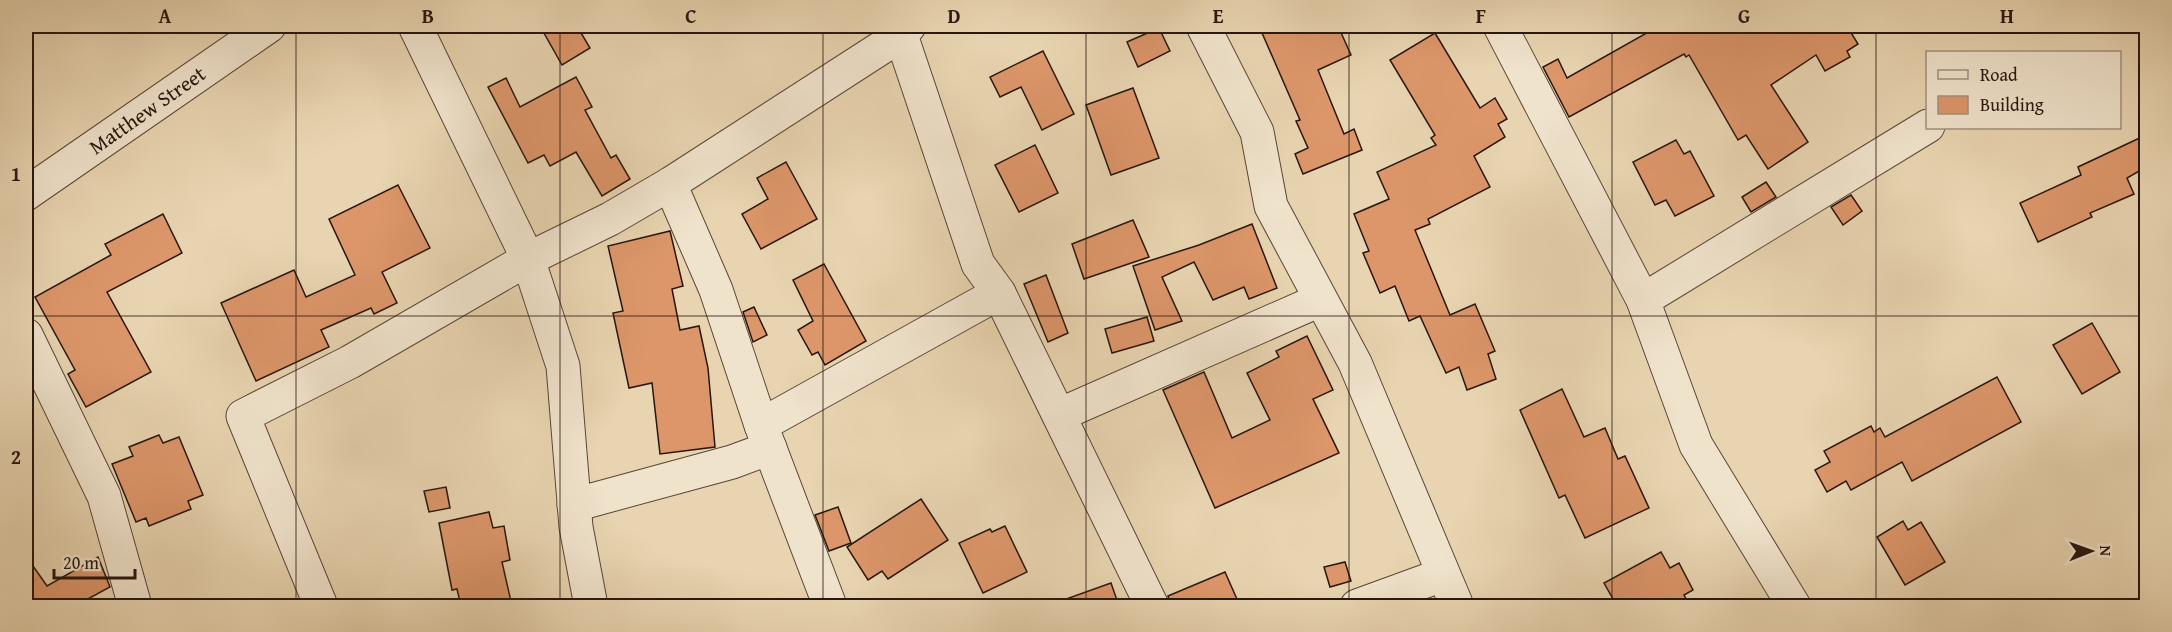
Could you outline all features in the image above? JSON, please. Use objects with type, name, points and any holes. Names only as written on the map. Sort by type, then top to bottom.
[{"type":"street","name":"Matthew Street","points":[[26,194],[269,26]]},
{"type":"street","points":[[415,26],[528,259],[563,366],[574,505],[591,606]]},
{"type":"street","points":[[1203,26],[1257,132],[1271,206],[1355,363],[1456,606]]},
{"type":"street","points":[[1500,26],[1643,300],[1696,445],[1794,606]]},
{"type":"street","points":[[321,606],[243,416],[350,362],[528,259],[610,219],[670,184],[905,30],[978,264],[999,293],[1152,606]]},
{"type":"street","points":[[1643,300],[1926,127]]},
{"type":"street","points":[[670,184],[716,290],[766,436],[830,606]]},
{"type":"street","points":[[574,505],[732,462],[766,436],[999,293]]},
{"type":"street","points":[[1059,414],[1320,300]]},
{"type":"street","points":[[26,335],[104,496],[135,606]]},
{"type":"street","points":[[1357,606],[1442,574]]},
{"type":"building","points":[[540,26],[577,26],[590,48],[562,65]]},
{"type":"building","points":[[1259,26],[1338,26],[1351,55],[1318,70],[1344,134],[1354,129],[1362,150],[1303,174],[1295,154],[1308,148],[1296,121],[1300,120]]},
{"type":"building","points":[[1659,26],[1847,26],[1858,44],[1847,51],[1850,57],[1825,71],[1816,55],[1771,85],[1808,142],[1768,169],[1746,135],[1738,140],[1689,55],[1686,57],[1684,54],[1569,117],[1543,67],[1558,59],[1567,78]]},
{"type":"building","points":[[1159,28],[1170,51],[1138,67],[1127,42]]},
{"type":"building","points":[[1435,33],[1480,108],[1495,98],[1507,119],[1498,124],[1505,137],[1474,156],[1490,187],[1428,219],[1430,224],[1415,230],[1450,315],[1475,304],[1495,351],[1488,354],[1496,379],[1467,390],[1459,367],[1446,373],[1420,316],[1409,321],[1395,286],[1380,293],[1363,253],[1369,251],[1354,214],[1389,199],[1377,172],[1436,145],[1431,138],[1435,135],[1390,60]]},
{"type":"building","points":[[1043,51],[1074,114],[1042,130],[1021,87],[1000,97],[990,77]]},
{"type":"building","points":[[576,77],[592,107],[585,110],[611,158],[616,155],[630,179],[602,196],[576,152],[550,166],[544,155],[528,163],[488,87],[506,78],[520,107]]},
{"type":"building","points":[[1133,88],[1159,158],[1111,175],[1086,105]]},
{"type":"building","points":[[2146,135],[2146,167],[2127,178],[2134,194],[2090,213],[2092,217],[2038,242],[2020,203],[2081,175],[2078,167]]},
{"type":"building","points":[[1676,140],[1684,154],[1690,151],[1714,196],[1675,216],[1666,200],[1655,205],[1633,162]]},
{"type":"building","points":[[1035,145],[1058,193],[1019,212],[995,165]]},
{"type":"building","points":[[786,162],[817,219],[761,249],[742,214],[768,199],[757,178]]},
{"type":"building","points":[[1766,182],[1776,197],[1751,212],[1742,197]]},
{"type":"building","points":[[398,185],[430,248],[382,272],[397,303],[374,314],[371,308],[321,330],[329,347],[256,381],[221,303],[294,270],[306,297],[355,275],[329,219]]},
{"type":"building","points":[[1851,195],[1862,211],[1843,225],[1831,207]]},
{"type":"building","points":[[163,214],[182,253],[107,292],[151,372],[86,407],[68,374],[75,370],[35,297],[111,255],[105,244]]},
{"type":"building","points":[[1133,220],[1149,257],[1084,279],[1072,244]]},
{"type":"building","points":[[1252,224],[1277,288],[1249,299],[1244,287],[1213,300],[1194,262],[1162,277],[1182,321],[1155,330],[1133,266],[1199,245]]},
{"type":"building","points":[[670,231],[683,286],[672,289],[680,330],[699,326],[708,368],[715,447],[660,454],[652,383],[629,388],[613,313],[623,311],[608,246]]},
{"type":"building","points":[[824,264],[866,341],[825,365],[818,352],[812,355],[798,330],[813,321],[793,280]]},
{"type":"building","points":[[1046,275],[1068,333],[1048,342],[1024,284]]},
{"type":"building","points":[[754,307],[767,335],[753,342],[743,312]]},
{"type":"building","points":[[1147,317],[1154,341],[1112,353],[1105,329]]},
{"type":"building","points":[[2092,323],[2120,372],[2082,394],[2053,345]]},
{"type":"building","points":[[1307,336],[1333,390],[1313,399],[1339,453],[1215,508],[1163,390],[1204,372],[1232,438],[1270,420],[1247,373],[1279,357],[1276,351]]},
{"type":"building","points":[[1997,377],[2021,422],[1912,481],[1902,462],[1851,490],[1846,481],[1827,492],[1815,470],[1830,462],[1824,451],[1871,426],[1874,432],[1880,428],[1885,437]]},
{"type":"building","points":[[1562,389],[1584,437],[1605,428],[1618,459],[1625,456],[1649,508],[1585,538],[1565,495],[1559,498],[1520,410]]},
{"type":"building","points":[[159,435],[163,443],[179,437],[203,495],[188,501],[191,509],[149,526],[146,518],[136,522],[112,464],[133,456],[129,447]]},
{"type":"building","points":[[446,487],[450,508],[429,512],[424,491]]},
{"type":"building","points":[[921,499],[948,540],[888,579],[882,571],[868,580],[847,547]]},
{"type":"building","points":[[838,507],[851,543],[829,551],[815,515]]},
{"type":"building","points":[[489,512],[493,528],[504,526],[510,560],[502,562],[512,606],[461,606],[457,589],[452,590],[439,523]]},
{"type":"building","points":[[1903,521],[1908,530],[1921,522],[1945,562],[1905,585],[1877,537]]},
{"type":"building","points":[[1005,526],[1027,572],[983,593],[959,543],[990,529],[992,532]]},
{"type":"building","points":[[1661,552],[1670,568],[1679,563],[1693,590],[1684,595],[1690,606],[1617,606],[1604,583]]},
{"type":"building","points":[[26,556],[47,586],[98,557],[110,587],[75,606],[26,606]]},
{"type":"building","points":[[1345,562],[1351,581],[1330,587],[1324,567]]},
{"type":"building","points":[[1225,572],[1240,606],[1171,606],[1168,596]]},
{"type":"building","points":[[1111,583],[1119,606],[1055,606],[1055,603]]}]
